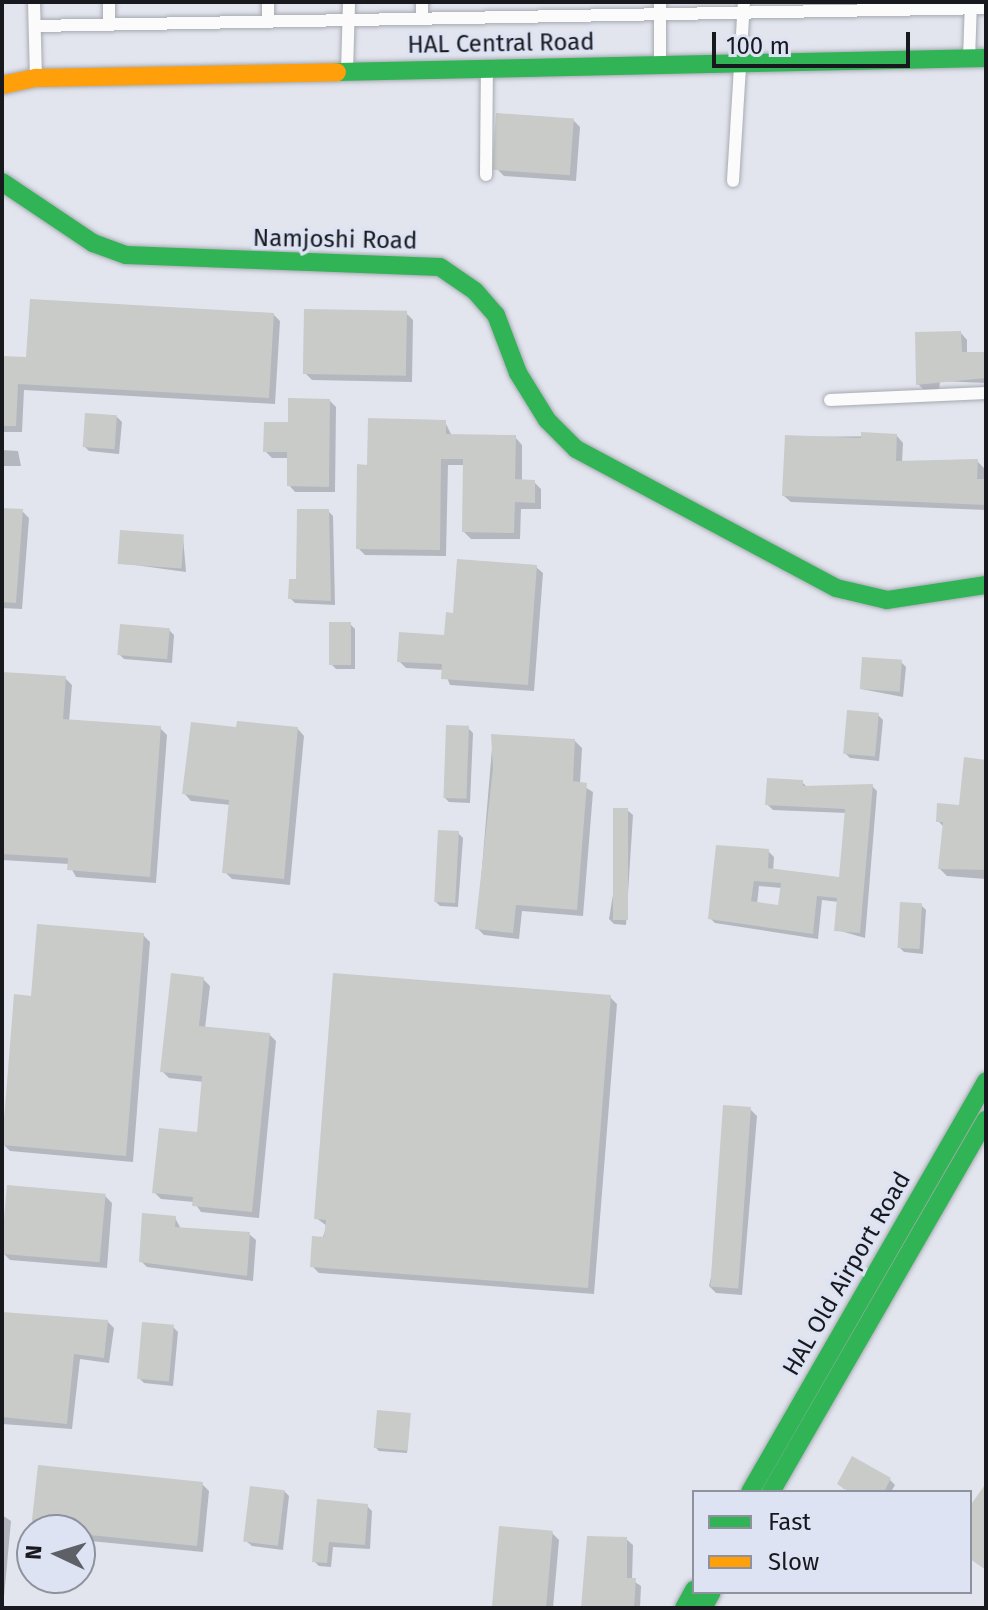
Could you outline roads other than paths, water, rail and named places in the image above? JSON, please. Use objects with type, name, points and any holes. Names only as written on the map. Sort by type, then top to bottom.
[{"type":"main road","name":"HAL Central Road","points":[[19,82],[347,71],[977,58]]},
{"type":"main road","name":"Namjoshi Road","points":[[2,182],[93,243],[126,255],[440,267],[475,291],[496,315],[518,373],[547,420],[576,449],[836,588],[887,600],[986,585]]},
{"type":"main road","name":"HAL Old Airport Road","points":[[751,1490],[986,1081]]},
{"type":"main road","name":"HAL Old Airport Road","points":[[772,1490],[986,1120]]},
{"type":"street","points":[[19,82],[35,26],[34,2]]},
{"type":"street","points":[[109,2],[109,25]]},
{"type":"street","points":[[268,2],[268,22]]},
{"type":"street","points":[[347,71],[349,2]]},
{"type":"street","points":[[422,2],[422,19]]},
{"type":"street","points":[[35,26],[422,19],[580,9],[971,5],[986,8]]},
{"type":"street","points":[[971,5],[977,58]]},
{"type":"street","points":[[733,181],[744,7]]},
{"type":"street","points":[[660,8],[660,65]]},
{"type":"street","points":[[486,175],[487,68]]},
{"type":"street","points":[[830,400],[986,393]]}]
